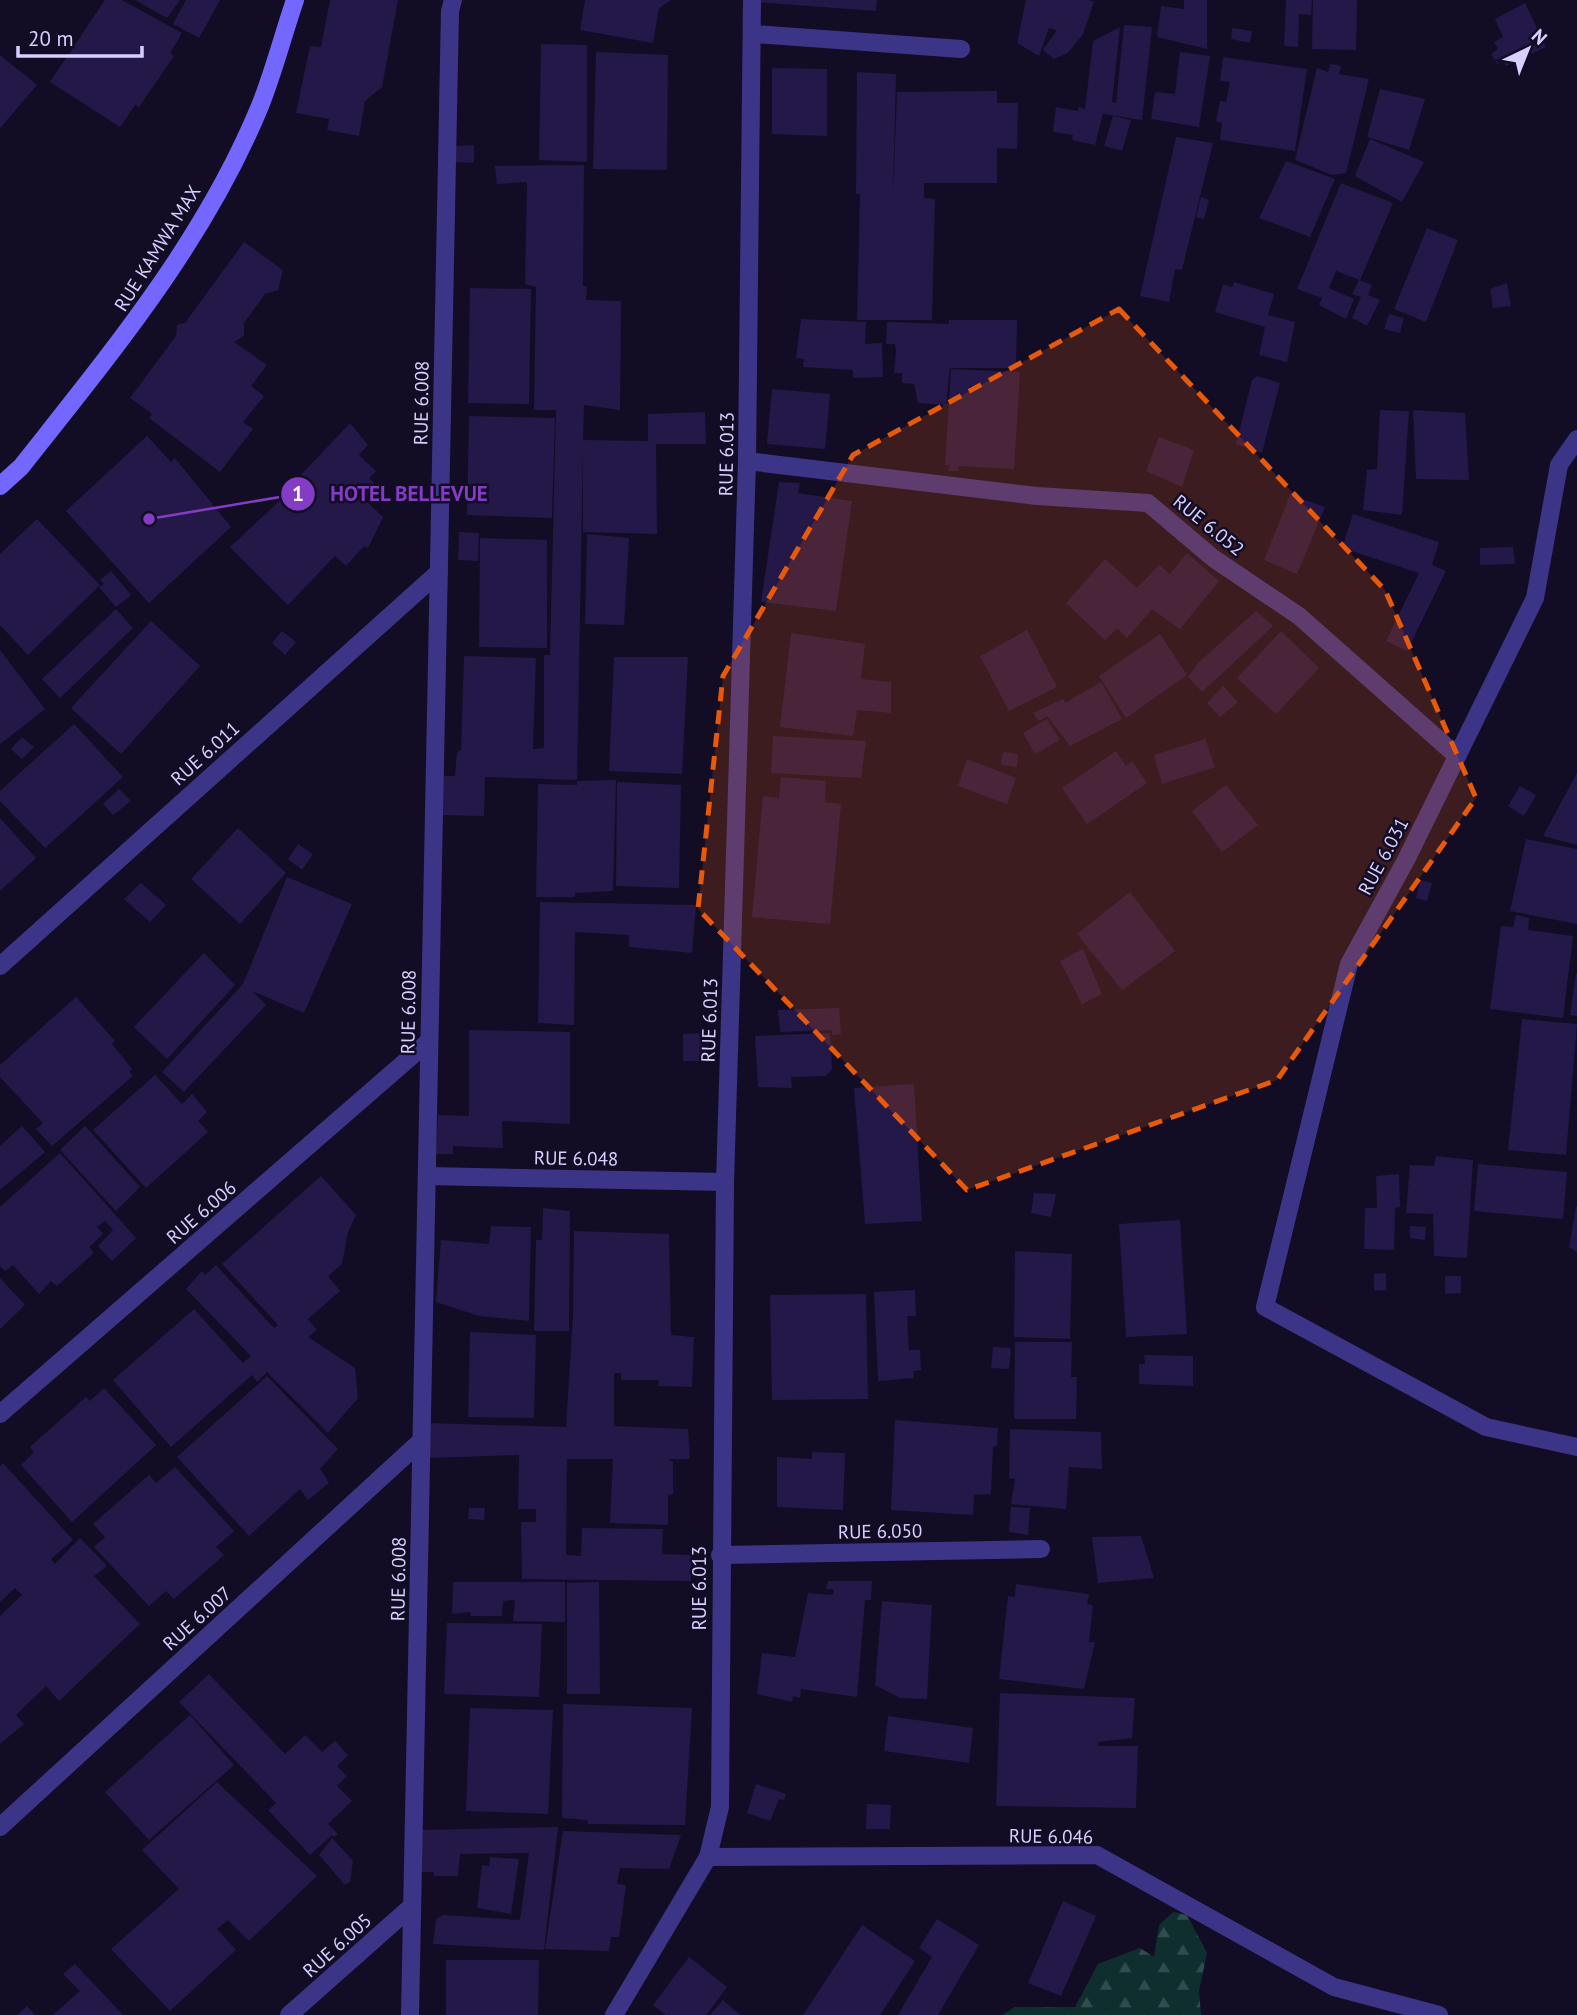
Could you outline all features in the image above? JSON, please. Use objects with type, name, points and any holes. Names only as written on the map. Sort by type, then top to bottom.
[{"type":"main road","name":"RUE KAMWA MAX","points":[[0,486],[21,467],[149,306],[210,206],[260,106],[295,0]]},
{"type":"street","name":"RUE 6.013","points":[[614,2015],[708,1857],[720,1807],[725,1182],[747,461],[754,34],[752,0]]},
{"type":"street","name":"RUE 6.008","points":[[410,2015],[452,5]]},
{"type":"street","points":[[754,34],[961,49]]},
{"type":"street","name":"RUE 6.031","points":[[1577,439],[1559,465],[1535,597],[1406,860],[1349,964],[1265,1307],[1486,1427],[1577,1447]]},
{"type":"street","name":"RUE 6.052","points":[[747,461],[1037,496],[1148,503],[1213,558],[1299,616],[1457,756]]},
{"type":"street","name":"RUE 6.011","points":[[0,966],[439,572]]},
{"type":"street","name":"RUE 6.006","points":[[0,1414],[429,1041]]},
{"type":"street","name":"RUE 6.048","points":[[427,1176],[725,1182]]},
{"type":"street","name":"RUE 6.007","points":[[0,1827],[421,1441]]},
{"type":"street","name":"RUE 6.050","points":[[720,1555],[1041,1549]]},
{"type":"street","name":"RUE 6.046","points":[[708,1857],[1097,1855],[1334,1987],[1439,2015]]},
{"type":"street","name":"RUE 6.005","points":[[289,2015],[412,1906]]},
{"type":"highlighted area","points":[[1119,309],[1385,590],[1476,798],[1277,1080],[967,1190],[698,909],[723,676],[853,455]]},
{"type":"green space","points":[[1173,1912],[1187,1915],[1207,1953],[1199,1991],[1201,2015],[1002,2015],[1015,2007],[1075,2007],[1098,1964],[1140,1948],[1154,1957],[1159,1925]]},
{"type":"building","points":[[105,0],[122,0],[182,33],[170,53],[174,56],[139,107],[135,105],[120,127],[50,82]]},
{"type":"building","points":[[135,0],[180,0],[167,18]]},
{"type":"building","points":[[186,0],[220,0],[199,38],[173,24]]},
{"type":"building","points":[[330,0],[398,0],[382,87],[365,101],[359,136],[327,130],[329,119],[296,113],[310,46],[321,47]]},
{"type":"building","points":[[585,0],[671,0],[659,8],[653,43],[580,30]]},
{"type":"building","points":[[757,0],[877,0],[876,11]]},
{"type":"building","points":[[1026,0],[1094,2],[1083,34],[1068,53],[1054,59],[1043,50],[1057,30],[1049,28],[1039,56],[1017,43]]},
{"type":"building","points":[[1184,0],[1207,0],[1207,49],[1157,37],[1161,6],[1184,9]]},
{"type":"building","points":[[1286,0],[1312,0],[1311,15],[1299,14],[1298,47],[1284,46]]},
{"type":"building","points":[[1313,0],[1357,0],[1356,50],[1312,49]]},
{"type":"building","points":[[1525,3],[1546,47],[1506,66],[1503,60],[1497,64],[1491,54],[1498,49],[1494,42],[1503,37],[1495,19]]},
{"type":"building","points":[[1124,25],[1152,27],[1142,120],[1103,114],[1095,145],[1072,140],[1073,135],[1053,132],[1056,107],[1078,111],[1079,107],[1085,109],[1093,41],[1120,27],[1112,102],[1116,103]]},
{"type":"building","points":[[1232,28],[1252,31],[1250,43],[1231,39]]},
{"type":"building","points":[[541,44],[587,45],[587,162],[539,160]]},
{"type":"building","points":[[596,52],[668,55],[667,170],[593,169]]},
{"type":"building","points":[[1180,52],[1210,56],[1199,127],[1151,119],[1155,92],[1175,94]]},
{"type":"building","points":[[0,55],[37,85],[0,128]]},
{"type":"building","points":[[1223,57],[1307,69],[1295,151],[1220,140],[1222,123],[1216,121],[1220,101],[1226,102],[1230,82],[1220,81]]},
{"type":"building","points":[[1330,64],[1341,66],[1339,74],[1369,79],[1346,173],[1332,175],[1295,160],[1317,68],[1328,72]]},
{"type":"building","points":[[772,68],[827,69],[827,136],[772,134]]},
{"type":"building","points":[[857,72],[896,74],[893,196],[897,92],[997,91],[997,103],[1018,103],[1017,149],[997,148],[997,183],[924,183],[924,198],[935,199],[932,320],[857,320],[860,194],[856,194]]},
{"type":"building","points":[[1380,89],[1425,99],[1409,150],[1367,137]]},
{"type":"building","points":[[1113,116],[1131,120],[1122,151],[1104,146]]},
{"type":"building","points":[[1176,137],[1213,143],[1182,270],[1175,269],[1169,302],[1140,296]]},
{"type":"building","points":[[1370,139],[1424,162],[1402,202],[1355,176]]},
{"type":"building","points":[[474,145],[474,163],[455,162],[456,146]]},
{"type":"building","points":[[1286,161],[1335,179],[1310,237],[1259,218]]},
{"type":"building","points":[[584,165],[583,286],[587,286],[586,300],[621,301],[620,410],[584,405],[583,440],[648,441],[648,414],[705,412],[706,444],[656,444],[657,534],[583,532],[583,451],[577,780],[485,777],[484,816],[437,815],[437,776],[455,776],[457,752],[461,750],[464,656],[536,658],[533,749],[544,748],[544,655],[550,655],[556,410],[534,410],[536,287],[525,284],[527,182],[497,184],[495,166]]},
{"type":"building","points":[[1341,183],[1393,203],[1360,280],[1336,271],[1329,288],[1354,299],[1346,319],[1319,305],[1322,298],[1297,289]]},
{"type":"building","points":[[1201,197],[1209,200],[1204,219],[1196,217]]},
{"type":"building","points":[[1427,228],[1458,240],[1426,322],[1394,309]]},
{"type":"building","points":[[244,242],[283,270],[278,290],[265,294],[244,323],[244,336],[234,342],[267,365],[251,386],[264,396],[243,422],[253,429],[220,472],[149,418],[152,414],[130,398],[176,336],[177,325],[185,323]]},
{"type":"building","points":[[1359,280],[1372,285],[1368,295],[1380,300],[1367,326],[1352,318],[1361,297],[1352,294]]},
{"type":"building","points":[[1234,282],[1274,294],[1268,315],[1295,322],[1287,362],[1259,355],[1265,327],[1215,312],[1223,284],[1232,287]]},
{"type":"building","points":[[1507,283],[1511,306],[1493,308],[1490,289]]},
{"type":"building","points":[[470,288],[531,289],[529,404],[468,403]]},
{"type":"building","points":[[1389,314],[1404,318],[1400,333],[1384,329]]},
{"type":"building","points":[[801,319],[866,322],[865,344],[882,343],[883,377],[853,378],[853,370],[803,367],[804,359],[796,358]]},
{"type":"building","points":[[949,320],[1017,320],[1016,368],[950,368],[946,405],[918,403],[914,384],[902,383],[902,373],[894,373],[896,351],[895,344],[886,344],[887,322],[949,324]]},
{"type":"building","points":[[951,369],[1020,372],[1014,469],[959,466],[958,471],[948,471],[950,465],[945,465]]},
{"type":"building","points":[[1257,376],[1280,383],[1262,453],[1236,444],[1252,380]]},
{"type":"building","points":[[772,389],[830,394],[825,449],[767,444]]},
{"type":"building","points":[[1380,410],[1409,411],[1402,515],[1363,510],[1367,470],[1377,469]]},
{"type":"building","points":[[1413,410],[1465,413],[1469,480],[1416,479]]},
{"type":"building","points":[[469,416],[555,418],[552,518],[467,515]]},
{"type":"building","points":[[350,423],[368,445],[359,455],[376,471],[369,478],[377,486],[364,499],[383,517],[368,548],[364,546],[346,566],[335,556],[288,605],[230,547],[302,480],[299,477]]},
{"type":"building","points":[[147,436],[171,462],[175,458],[231,527],[149,603],[66,511]]},
{"type":"building","points":[[1159,437],[1194,450],[1182,487],[1146,471]]},
{"type":"building","points":[[779,482],[800,483],[798,493],[852,501],[836,611],[761,602]]},
{"type":"building","points":[[1290,495],[1325,507],[1297,574],[1264,560]]},
{"type":"building","points":[[1353,514],[1439,542],[1432,565],[1446,571],[1407,651],[1386,641],[1419,573],[1342,548]]},
{"type":"building","points":[[37,519],[100,585],[28,655],[0,625],[0,554]]},
{"type":"building","points":[[459,532],[479,533],[478,561],[458,560]]},
{"type":"building","points":[[587,534],[629,538],[624,625],[585,624]]},
{"type":"building","points":[[480,538],[547,540],[547,648],[479,647]]},
{"type":"building","points":[[1513,547],[1515,564],[1480,565],[1480,548]]},
{"type":"building","points":[[1187,553],[1219,581],[1180,629],[1152,609],[1127,638],[1117,628],[1105,640],[1066,603],[1105,559],[1137,588],[1159,565],[1170,574]]},
{"type":"building","points":[[111,571],[131,595],[116,607],[99,587],[104,584],[100,580]]},
{"type":"building","points":[[116,609],[133,628],[60,698],[42,679]]},
{"type":"building","points":[[1256,611],[1273,626],[1202,692],[1188,677],[1198,663]]},
{"type":"building","points":[[151,621],[200,666],[121,754],[71,708]]},
{"type":"building","points":[[1027,630],[1057,687],[1009,711],[980,656]]},
{"type":"building","points":[[282,631],[296,642],[285,655],[272,643]]},
{"type":"building","points":[[1281,631],[1319,668],[1276,714],[1237,678]]},
{"type":"building","points":[[791,633],[865,644],[861,679],[891,682],[891,713],[857,710],[853,736],[780,727]]},
{"type":"building","points":[[1160,634],[1187,675],[1126,718],[1099,676]]},
{"type":"building","points":[[0,650],[45,709],[0,744]]},
{"type":"building","points":[[614,657],[688,657],[682,774],[609,771]]},
{"type":"building","points":[[1101,682],[1122,719],[1070,746],[1047,716],[1039,721],[1033,713],[1063,699],[1065,703]]},
{"type":"building","points":[[1223,686],[1238,702],[1220,717],[1207,703]]},
{"type":"building","points":[[1047,719],[1060,740],[1035,754],[1023,733]]},
{"type":"building","points":[[74,724],[123,777],[45,848],[0,801],[0,791]]},
{"type":"building","points":[[773,736],[866,741],[861,778],[771,773]]},
{"type":"building","points":[[22,737],[34,747],[22,759],[11,749]]},
{"type":"building","points":[[1205,739],[1215,767],[1162,784],[1154,755]]},
{"type":"building","points":[[1116,751],[1126,766],[1132,761],[1147,783],[1087,824],[1062,788]]},
{"type":"building","points":[[1003,752],[1018,754],[1017,767],[1001,765]]},
{"type":"building","points":[[967,759],[1016,778],[1007,804],[958,786]]},
{"type":"building","points":[[1577,773],[1577,845],[1543,836]]},
{"type":"building","points":[[781,777],[826,781],[825,802],[841,804],[830,924],[752,917],[763,796],[779,798]]},
{"type":"building","points":[[616,780],[613,891],[575,893],[575,897],[536,897],[538,784],[577,785],[577,781]]},
{"type":"building","points":[[617,782],[681,785],[679,888],[616,886]]},
{"type":"building","points":[[1226,785],[1258,825],[1222,852],[1192,811]]},
{"type":"building","points":[[1520,786],[1536,795],[1524,816],[1508,806]]},
{"type":"building","points":[[119,789],[131,801],[113,815],[103,804]]},
{"type":"building","points":[[0,818],[36,858],[0,891]]},
{"type":"building","points":[[238,828],[286,873],[240,924],[191,879]]},
{"type":"building","points":[[1526,839],[1577,849],[1577,924],[1510,911]]},
{"type":"building","points":[[298,844],[313,854],[302,870],[288,859]]},
{"type":"building","points":[[287,877],[352,904],[304,1013],[252,991],[266,1005],[184,1092],[162,1072],[243,984]]},
{"type":"building","points":[[1420,880],[1432,883],[1427,901],[1416,898]]},
{"type":"building","points":[[141,883],[166,905],[150,922],[124,899]]},
{"type":"building","points":[[1130,892],[1175,951],[1122,990],[1077,934]]},
{"type":"building","points":[[540,902],[696,905],[692,953],[629,947],[629,935],[575,932],[574,1025],[538,1023]]},
{"type":"building","points":[[1516,915],[1529,918],[1528,930],[1573,936],[1563,1018],[1490,1009],[1501,926],[1513,927]]},
{"type":"building","points":[[1083,949],[1102,994],[1082,1004],[1060,961]]},
{"type":"building","points":[[204,953],[235,985],[167,1059],[134,1027]]},
{"type":"building","points":[[1577,974],[1577,1016],[1570,1015]]},
{"type":"building","points":[[76,997],[115,1041],[112,1044],[132,1069],[129,1072],[133,1076],[52,1146],[36,1129],[43,1123],[0,1077],[0,1065]]},
{"type":"building","points":[[839,1008],[841,1034],[832,1035],[832,1030],[780,1032],[778,1010]]},
{"type":"building","points":[[1522,1019],[1577,1024],[1566,1155],[1508,1150]]},
{"type":"building","points":[[469,1030],[570,1032],[570,1124],[502,1121],[503,1148],[453,1146],[453,1154],[436,1154],[438,1115],[469,1116]]},
{"type":"building","points":[[702,1033],[701,1061],[683,1061],[683,1034]]},
{"type":"building","points":[[830,1033],[832,1069],[826,1076],[791,1077],[792,1088],[758,1087],[755,1036]]},
{"type":"building","points":[[155,1075],[182,1104],[192,1094],[207,1112],[198,1121],[208,1132],[146,1188],[93,1130]]},
{"type":"building","points":[[914,1084],[922,1221],[865,1224],[854,1088]]},
{"type":"building","points":[[22,1126],[45,1152],[0,1190],[0,1146]]},
{"type":"building","points":[[85,1126],[140,1187],[116,1211],[60,1150]]},
{"type":"building","points":[[60,1153],[136,1238],[112,1261],[98,1246],[113,1230],[105,1221],[97,1227],[103,1234],[89,1247],[94,1253],[57,1286],[51,1281],[39,1294],[13,1265],[5,1271],[0,1266],[0,1207]]},
{"type":"building","points":[[1436,1156],[1473,1160],[1467,1258],[1434,1256],[1433,1214],[1406,1213],[1410,1165],[1434,1166]]},
{"type":"building","points":[[1478,1164],[1567,1172],[1563,1219],[1474,1211]]},
{"type":"building","points":[[1399,1174],[1400,1207],[1395,1208],[1394,1250],[1364,1249],[1365,1208],[1377,1208],[1376,1176]]},
{"type":"building","points":[[321,1176],[356,1215],[348,1232],[342,1264],[328,1276],[340,1291],[308,1319],[317,1330],[308,1337],[355,1368],[358,1398],[328,1433],[267,1372],[257,1382],[252,1375],[171,1447],[113,1380],[194,1309],[243,1363],[251,1356],[186,1289],[202,1271],[205,1275],[216,1265],[274,1328],[278,1325],[222,1264]]},
{"type":"building","points":[[1034,1193],[1056,1194],[1051,1217],[1031,1213]]},
{"type":"building","points":[[1577,1207],[1577,1252],[1569,1247]]},
{"type":"building","points":[[543,1208],[570,1211],[569,1331],[534,1331],[536,1240],[542,1240]]},
{"type":"building","points":[[1180,1220],[1187,1334],[1126,1337],[1119,1224]]},
{"type":"building","points":[[491,1226],[531,1227],[529,1321],[479,1316],[436,1302],[441,1240],[489,1244]]},
{"type":"building","points":[[1410,1226],[1426,1227],[1425,1240],[1410,1238]]},
{"type":"building","points":[[574,1231],[669,1234],[671,1335],[694,1337],[692,1387],[658,1386],[659,1380],[621,1380],[621,1373],[614,1373],[614,1426],[688,1429],[690,1459],[668,1459],[673,1462],[673,1494],[668,1495],[668,1525],[610,1523],[613,1459],[567,1459],[566,1555],[581,1556],[582,1528],[663,1529],[662,1554],[691,1555],[691,1581],[522,1579],[521,1522],[536,1522],[536,1509],[518,1509],[519,1455],[428,1458],[427,1423],[566,1427],[573,1316]]},
{"type":"building","points":[[1015,1251],[1072,1254],[1070,1339],[1014,1337]]},
{"type":"building","points":[[1386,1273],[1386,1290],[1374,1291],[1374,1274]]},
{"type":"building","points":[[1445,1276],[1461,1276],[1461,1293],[1445,1294]]},
{"type":"building","points":[[0,1278],[25,1305],[0,1329]]},
{"type":"building","points":[[915,1290],[916,1316],[907,1316],[909,1350],[920,1350],[921,1370],[913,1371],[914,1378],[878,1381],[874,1292]]},
{"type":"building","points":[[866,1294],[868,1399],[772,1400],[770,1295]]},
{"type":"building","points":[[470,1332],[536,1335],[534,1418],[468,1417]]},
{"type":"building","points":[[1015,1342],[1072,1342],[1071,1377],[1077,1377],[1076,1419],[1014,1419]]},
{"type":"building","points":[[993,1347],[1011,1348],[1009,1369],[991,1368]]},
{"type":"building","points":[[1144,1355],[1193,1356],[1193,1386],[1139,1384],[1139,1364],[1145,1364]]},
{"type":"building","points":[[267,1376],[338,1449],[320,1469],[329,1483],[308,1500],[300,1489],[249,1536],[177,1457]]},
{"type":"building","points":[[104,1388],[156,1445],[72,1522],[21,1465],[34,1452],[30,1447],[86,1397],[90,1401]]},
{"type":"building","points":[[895,1420],[998,1428],[997,1446],[993,1447],[991,1494],[974,1495],[973,1515],[891,1510]]},
{"type":"building","points":[[1010,1429],[1101,1432],[1102,1469],[1069,1467],[1066,1509],[1011,1504],[1015,1479],[1009,1478]]},
{"type":"building","points":[[812,1452],[845,1453],[843,1510],[777,1507],[777,1457],[812,1459]]},
{"type":"building","points":[[3,1463],[73,1540],[51,1559],[55,1564],[80,1538],[107,1566],[94,1576],[140,1624],[59,1701],[46,1686],[16,1715],[24,1724],[0,1744],[0,1616],[22,1595],[15,1588],[0,1602],[0,1466]]},
{"type":"building","points":[[175,1467],[234,1531],[216,1547],[224,1555],[174,1599],[166,1591],[149,1606],[94,1547],[105,1537],[93,1524],[149,1475],[156,1483]]},
{"type":"building","points":[[1011,1507],[1030,1508],[1028,1535],[1009,1532]]},
{"type":"building","points":[[469,1508],[485,1508],[484,1520],[468,1519]]},
{"type":"building","points":[[1141,1536],[1154,1578],[1098,1583],[1092,1537]]},
{"type":"building","points":[[828,1581],[872,1581],[871,1600],[865,1600],[857,1697],[801,1689],[800,1698],[793,1696],[792,1702],[757,1694],[762,1653],[795,1657],[808,1593],[833,1595],[834,1589],[826,1589]]},
{"type":"building","points":[[453,1582],[565,1582],[565,1622],[513,1621],[515,1600],[503,1601],[502,1616],[471,1616],[470,1612],[452,1614]]},
{"type":"building","points":[[599,1582],[600,1694],[567,1694],[567,1583]]},
{"type":"building","points":[[1016,1584],[1089,1594],[1087,1604],[1093,1605],[1089,1642],[1095,1642],[1084,1689],[999,1679],[1008,1596],[1015,1597]]},
{"type":"building","points":[[882,1601],[932,1605],[927,1699],[900,1698],[875,1685]]},
{"type":"building","points":[[447,1623],[542,1624],[539,1697],[444,1694]]},
{"type":"building","points":[[209,1674],[285,1754],[305,1735],[322,1752],[335,1741],[348,1755],[337,1766],[347,1776],[337,1786],[352,1801],[328,1824],[338,1834],[334,1837],[332,1835],[310,1855],[268,1810],[276,1803],[179,1702]]},
{"type":"building","points":[[1000,1693],[1135,1698],[1132,1738],[1098,1742],[1098,1746],[1138,1746],[1136,1808],[996,1806]]},
{"type":"building","points":[[563,1704],[692,1708],[685,1825],[588,1824],[587,1820],[562,1818]]},
{"type":"building","points":[[470,1708],[553,1710],[548,1814],[466,1811]]},
{"type":"building","points":[[190,1715],[234,1765],[149,1840],[105,1792]]},
{"type":"building","points":[[888,1716],[973,1728],[969,1763],[884,1751]]},
{"type":"building","points":[[217,1782],[317,1876],[249,1941],[228,1920],[217,1929],[236,1950],[170,2011],[111,1949],[179,1889],[142,1850]]},
{"type":"building","points":[[756,1784],[786,1794],[784,1800],[779,1799],[770,1821],[747,1813]]},
{"type":"building","points":[[867,1804],[891,1805],[890,1829],[866,1829]]},
{"type":"building","points":[[558,1827],[544,1950],[433,1944],[436,1919],[443,1915],[520,1920],[529,1853],[460,1854],[458,1876],[434,1876],[434,1872],[419,1872],[419,1830]]},
{"type":"building","points":[[563,1831],[681,1835],[669,1869],[620,1868],[617,1884],[626,1885],[619,1937],[611,1937],[609,1951],[545,1949]]},
{"type":"building","points":[[332,1838],[353,1861],[350,1882],[345,1885],[319,1855]]},
{"type":"building","points":[[490,1857],[519,1859],[511,1914],[477,1908],[482,1865],[489,1866]]},
{"type":"building","points":[[1063,1901],[1096,1916],[1061,1996],[1028,1983]]},
{"type":"building","points":[[937,1919],[979,1945],[938,2015],[898,2015],[932,1957],[919,1948]]},
{"type":"building","points":[[862,1925],[915,1961],[880,2015],[803,2015]]},
{"type":"building","points":[[689,1957],[727,1987],[706,2015],[666,2015],[653,2005]]},
{"type":"building","points":[[446,1960],[539,1960],[538,2015],[446,2015]]},
{"type":"building","points":[[75,1964],[123,2015],[53,2015],[80,1991],[63,1974]]},
{"type":"building","points":[[723,2000],[740,2015],[710,2015]]},
{"type":"building","points":[[27,2006],[35,2015],[17,2015]]},
{"type":"place","name":"HOTEL BELLEVUE","points":[[149,519]]}]
